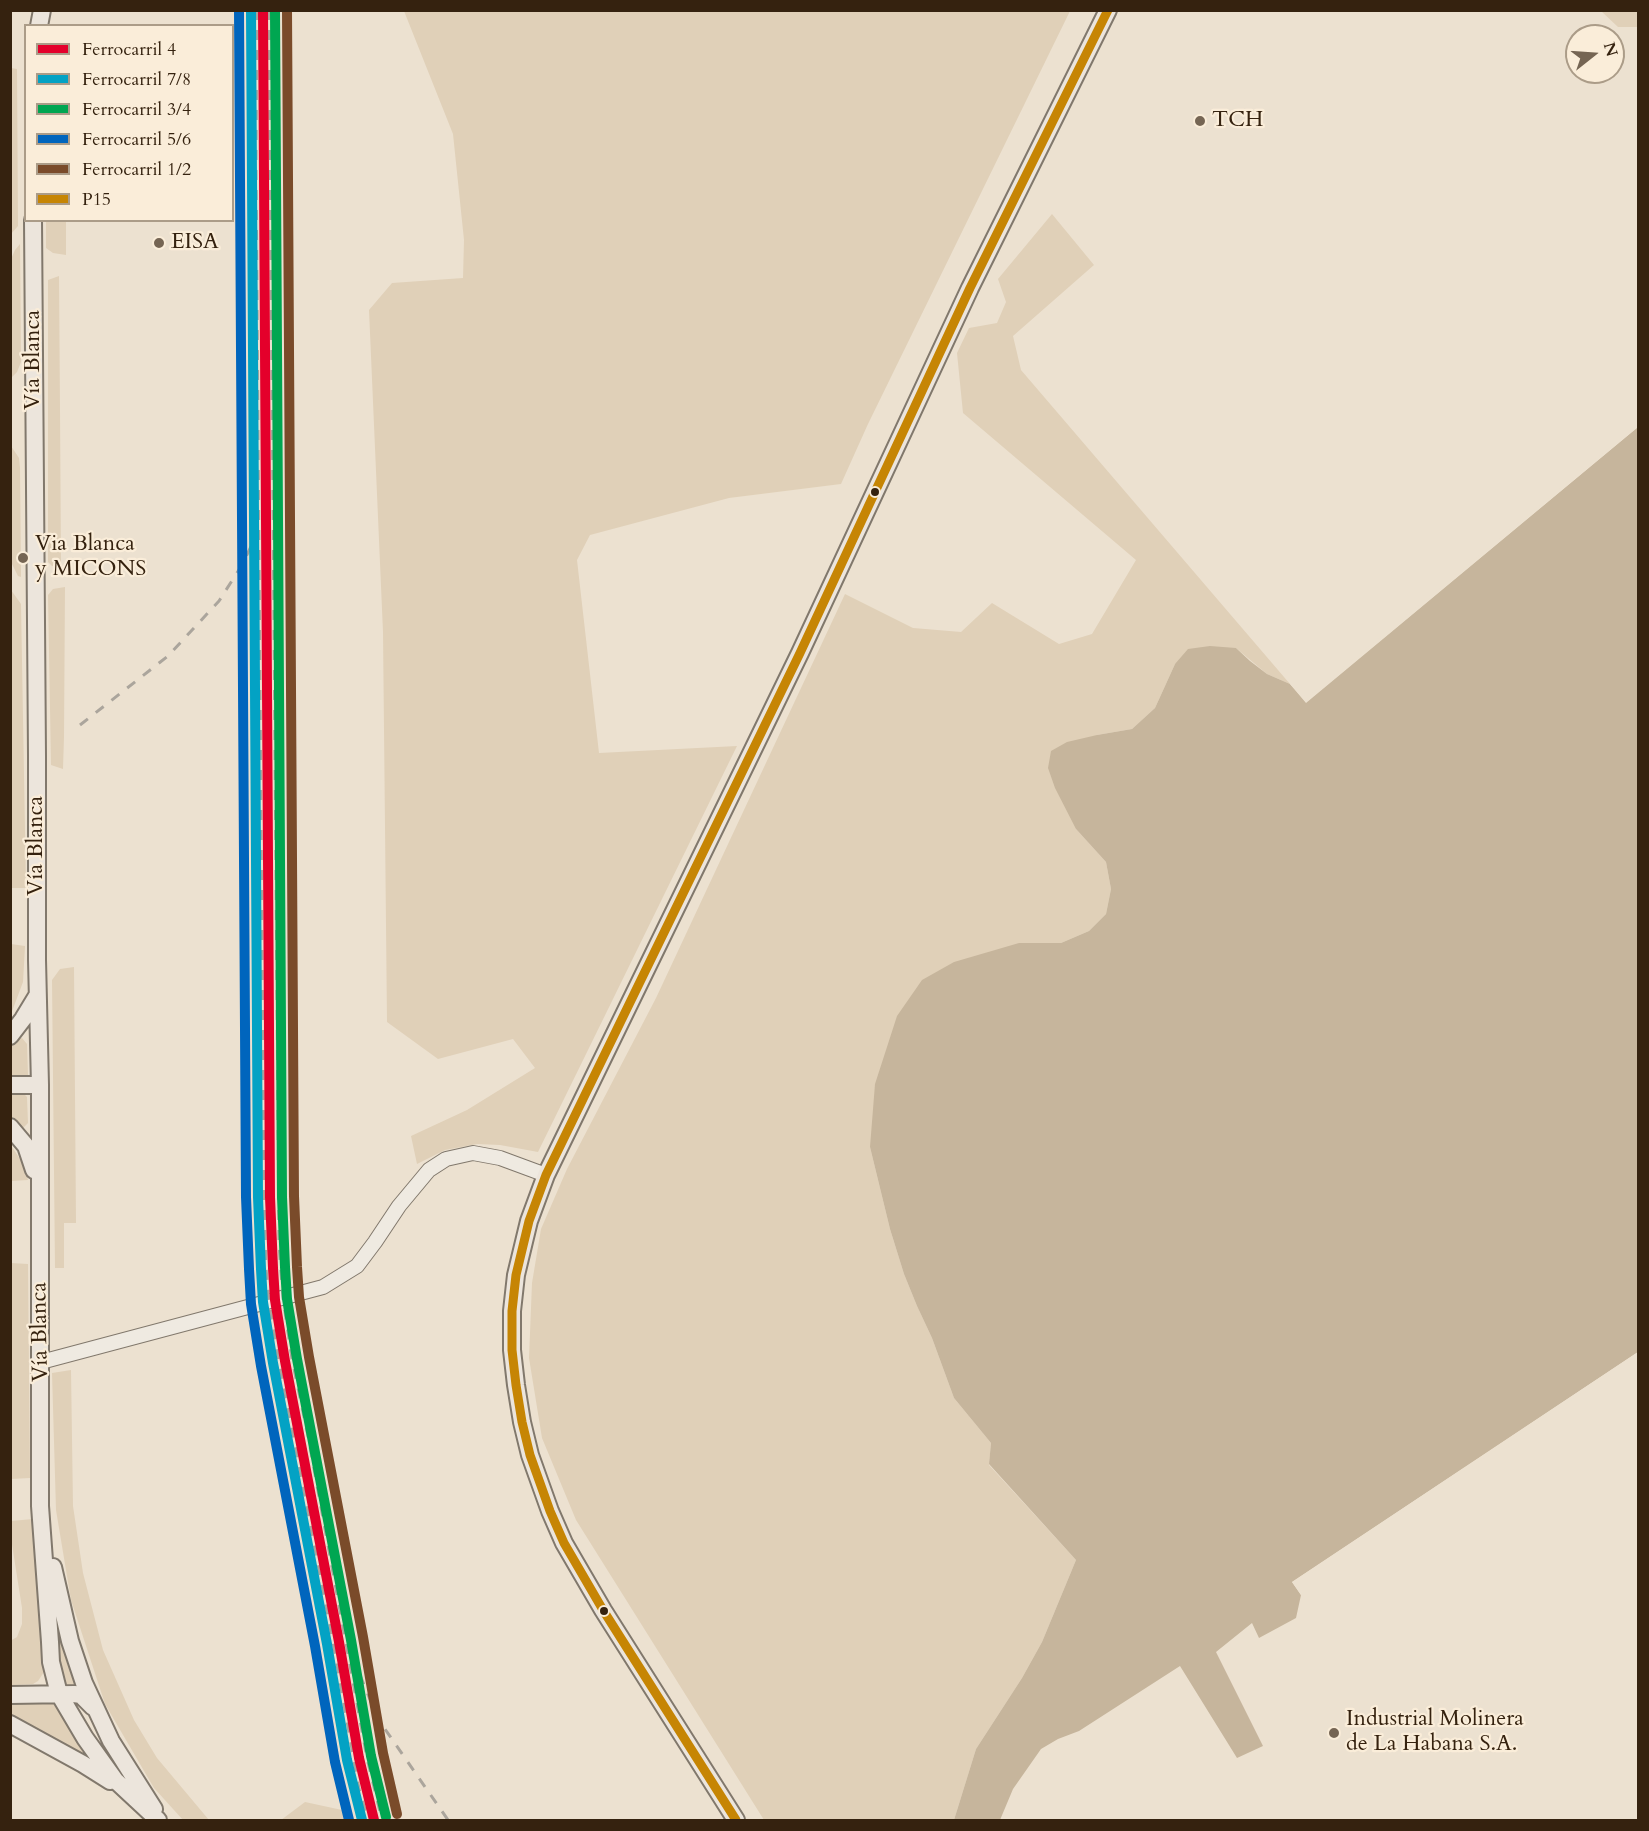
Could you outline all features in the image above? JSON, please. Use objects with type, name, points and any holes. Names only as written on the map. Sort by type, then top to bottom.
[{"type":"main road","points":[[736,1821],[603,1610],[564,1543],[540,1486],[522,1422],[512,1350],[512,1311],[518,1265],[529,1221],[546,1175],[800,653],[970,288],[1108,10]]},
{"type":"main road","name":"Vía Blanca","points":[[33,222],[37,996],[40,1085],[40,1506],[51,1662],[59,1694],[98,1758],[128,1794],[159,1821]]},
{"type":"main road","points":[[10,1036],[37,996]]},
{"type":"main road","points":[[10,1085],[40,1085]]},
{"type":"main road","points":[[10,1127],[28,1151],[39,1188]]},
{"type":"main road","points":[[41,1362],[323,1287],[357,1266],[399,1206],[429,1170],[446,1158],[473,1153],[500,1158],[546,1175]]},
{"type":"main road","name":"Vía Blanca","points":[[41,1471],[45,1519],[58,1593],[78,1664],[98,1716],[159,1821]]},
{"type":"main road","points":[[18,1695],[37,1689],[45,1680],[51,1662]]},
{"type":"main road","points":[[18,1695],[81,1695],[92,1705],[98,1716]]},
{"type":"main road","points":[[10,1724],[84,1764],[128,1794]]},
{"type":"shaded area","points":[[404,11],[1070,11],[868,424],[841,484],[729,498],[590,535],[577,560],[599,753],[737,746],[538,1152],[500,1145],[477,1144],[445,1150],[417,1164],[411,1136],[467,1110],[535,1068],[513,1039],[438,1059],[387,1022],[383,632],[369,310],[392,283],[463,278],[464,240],[453,134]]},
{"type":"shaded area","points":[[1601,11],[1638,11],[1638,27],[1615,24]]},
{"type":"shaded area","points":[[11,68],[17,69],[18,226],[11,234]]},
{"type":"shaded area","points":[[1052,214],[1094,265],[1013,336],[1021,370],[1290,684],[1267,674],[1236,648],[1175,664],[1155,708],[1132,729],[1097,735],[1076,829],[1106,862],[1111,889],[1106,914],[1089,931],[1061,943],[1019,943],[870,1147],[890,1229],[904,1274],[932,1338],[954,1398],[991,1443],[989,1465],[1076,1560],[1042,1642],[1022,1678],[976,1749],[954,1820],[764,1820],[576,1520],[542,1438],[529,1358],[532,1283],[541,1229],[567,1169],[656,998],[845,594],[913,628],[961,632],[992,603],[1059,644],[1092,634],[1136,560],[963,413],[957,353],[969,328],[997,323],[1006,302],[998,279]]},
{"type":"shaded area","points":[[46,222],[66,222],[66,255],[53,253],[46,248]]},
{"type":"shaded area","points":[[20,244],[21,362],[17,372],[11,378],[11,259]]},
{"type":"shaded area","points":[[59,276],[61,567],[52,566],[48,562],[48,280]]},
{"type":"shaded area","points":[[1638,427],[1638,1352],[1292,1582],[1301,1595],[1296,1618],[1259,1638],[1252,1623],[1216,1652],[1263,1746],[1237,1758],[1180,1666],[1079,1731],[1041,1749],[1013,1789],[1000,1820],[954,1820],[976,1749],[1022,1678],[1042,1642],[1076,1560],[989,1464],[991,1443],[954,1398],[932,1338],[904,1274],[890,1229],[870,1147],[875,1084],[897,1016],[922,980],[954,962],[1019,943],[1061,943],[1089,931],[1106,914],[1111,889],[1106,862],[1076,829],[1055,788],[1048,768],[1051,751],[1067,742],[1132,729],[1155,708],[1175,664],[1188,649],[1210,646],[1236,648],[1267,674],[1290,684],[1306,702]]},
{"type":"shaded area","points":[[11,446],[19,458],[20,468],[21,577],[18,576],[11,562]]},
{"type":"shaded area","points":[[65,587],[63,769],[51,765],[48,595],[53,589]]},
{"type":"shaded area","points":[[11,590],[21,604],[26,888],[11,888]]},
{"type":"shaded area","points":[[11,944],[25,946],[23,982],[11,1014]]},
{"type":"shaded area","points":[[74,967],[76,1223],[64,1223],[64,1268],[55,1268],[52,980],[60,969]]},
{"type":"shaded area","points":[[22,1038],[27,1044],[28,1075],[11,1080],[10,1047]]},
{"type":"shaded area","points":[[10,1092],[23,1093],[27,1097],[28,1123],[23,1128],[11,1119]]},
{"type":"shaded area","points":[[10,1144],[24,1165],[28,1180],[11,1181]]},
{"type":"shaded area","points":[[11,1263],[28,1264],[30,1478],[11,1479]]},
{"type":"shaded area","points":[[71,1370],[73,1506],[83,1573],[103,1650],[134,1720],[157,1758],[209,1820],[183,1820],[154,1788],[105,1704],[71,1600],[56,1510],[52,1373]]},
{"type":"shaded area","points":[[33,1519],[47,1664],[38,1681],[33,1684],[11,1685],[10,1641],[17,1637],[22,1624],[22,1608],[11,1538],[11,1521]]},
{"type":"shaded area","points":[[48,1563],[79,1686],[63,1687],[55,1647]]},
{"type":"shaded area","points":[[10,1698],[55,1698],[93,1762],[41,1730],[11,1715]]},
{"type":"shaded area","points":[[305,1802],[342,1810],[347,1820],[281,1820]]},
{"type":"pier","points":[[1638,424],[1638,427],[1306,703],[1290,684],[1292,682],[1306,698]]},
{"type":"pier","points":[[1638,1352],[1638,1356],[1296,1583],[1304,1593],[1301,1595],[1292,1582]]},
{"type":"railway","points":[[257,10],[256,165],[266,1268],[279,1362],[359,1789],[368,1820]]},
{"type":"railway","points":[[269,10],[279,1245],[283,1298],[292,1359],[367,1758],[382,1820]]},
{"type":"railway","points":[[80,725],[168,656],[219,601],[242,565],[258,532]]},
{"type":"railway","points":[[360,1675],[378,1719],[448,1820]]},
{"type":"rail line","name":"5/6","points":[[239,10],[246,1197],[251,1304],[335,1762],[349,1820]]},
{"type":"rail line","name":"7/8","points":[[251,10],[258,1197],[263,1302],[347,1760],[362,1820]]},
{"type":"rail line","name":"4","points":[[263,10],[270,1197],[273,1268],[275,1300],[285,1361],[359,1758],[374,1820]]},
{"type":"rail line","name":"3/4","points":[[275,10],[282,1197],[285,1267],[287,1299],[297,1359],[371,1756],[386,1817]]},
{"type":"rail line","name":"1/2","points":[[287,10],[294,1196],[297,1267],[299,1297],[309,1357],[383,1753],[397,1814]]},
{"type":"transit line","name":"P15","points":[[736,1820],[603,1610],[564,1543],[550,1511],[530,1455],[516,1385],[512,1350],[512,1311],[516,1275],[529,1221],[546,1175],[800,653],[970,288],[1108,10]]},
{"type":"place","name":"TCH","points":[[1200,121]]},
{"type":"place","name":"EISA","points":[[159,243]]},
{"type":"place","name":"Via Blanca y MICONS","points":[[23,558]]},
{"type":"place","name":"Industrial Molinera de La Habana S.A.","points":[[1334,1733]]}]
